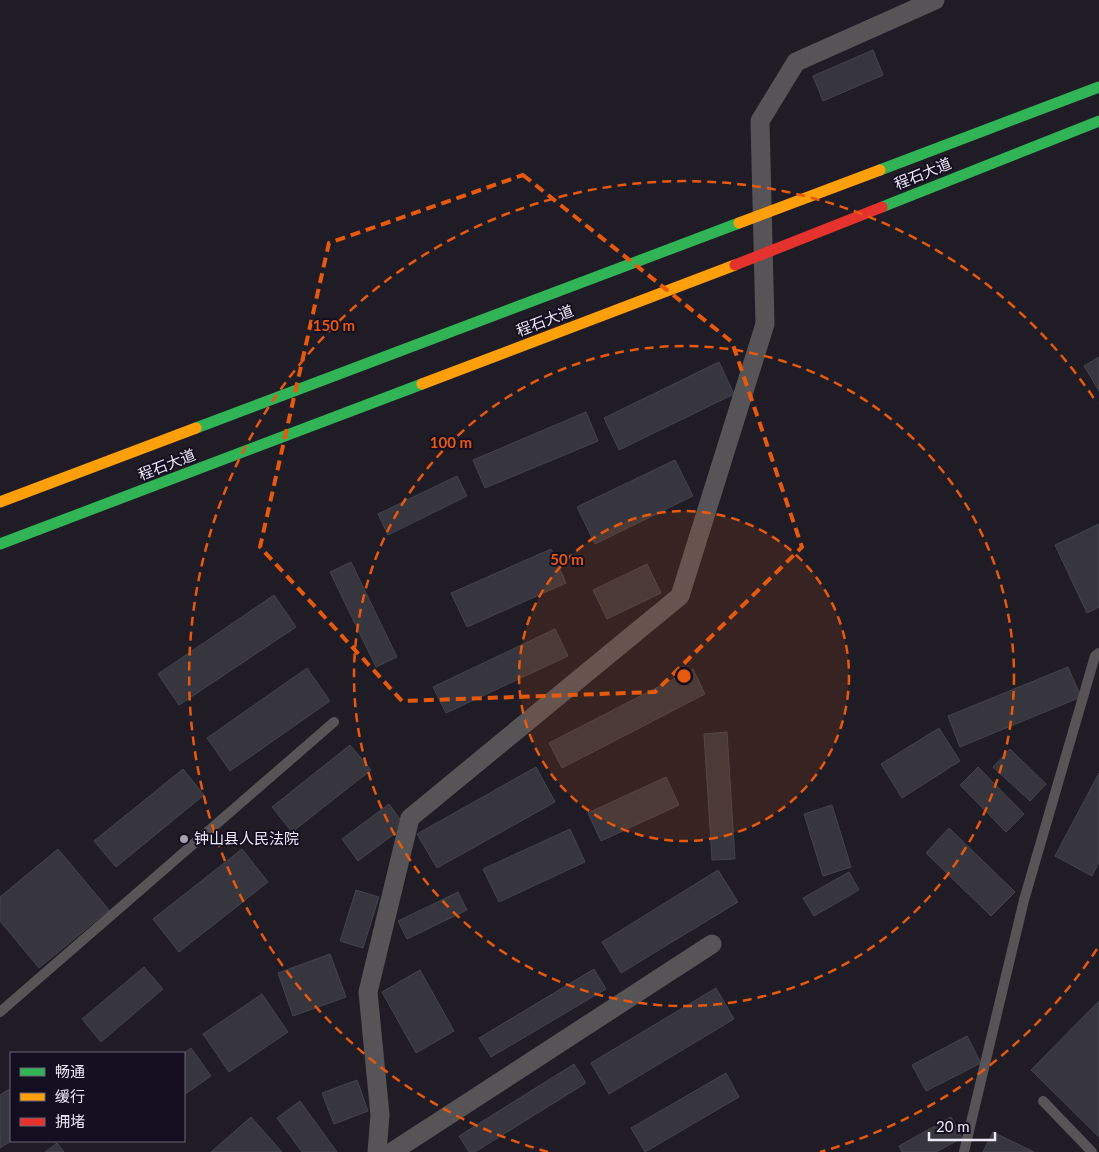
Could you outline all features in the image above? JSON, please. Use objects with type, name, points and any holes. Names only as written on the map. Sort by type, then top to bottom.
[{"type":"street","points":[[377,1152],[380,1115],[368,992],[410,818],[680,596],[765,324],[760,121],[796,62],[935,0]]},
{"type":"street","name":"程石大道","points":[[0,502],[1099,87]]},
{"type":"street","name":"程石大道","points":[[0,544],[764,253],[1099,121]]},
{"type":"street","points":[[392,1152],[712,944]]},
{"type":"lane","points":[[964,1152],[1024,900],[1095,656],[1099,653]]},
{"type":"lane","points":[[0,1012],[334,722]]},
{"type":"lane","points":[[1043,1101],[1092,1152]]},
{"type":"highlighted area","points":[[523,175],[732,342],[802,547],[655,692],[402,701],[260,547],[329,243]]},
{"type":"building","points":[[873,50],[883,75],[823,101],[813,76]]},
{"type":"building","points":[[1099,357],[1099,391],[1084,366]]},
{"type":"building","points":[[719,362],[734,394],[619,450],[604,418]]},
{"type":"building","points":[[586,412],[598,441],[485,488],[473,460]]},
{"type":"building","points":[[675,460],[693,496],[595,544],[577,507]]},
{"type":"building","points":[[457,476],[467,496],[388,535],[378,514]]},
{"type":"building","points":[[1099,524],[1099,607],[1087,613],[1055,545]]},
{"type":"building","points":[[551,549],[566,583],[467,627],[451,593]]},
{"type":"building","points":[[351,562],[397,657],[376,667],[330,572]]},
{"type":"building","points":[[647,564],[661,593],[607,619],[593,590]]},
{"type":"building","points":[[274,595],[296,627],[179,705],[158,674]]},
{"type":"building","points":[[555,629],[568,656],[446,713],[433,687]]},
{"type":"building","points":[[1068,667],[1081,697],[960,747],[948,716]]},
{"type":"building","points":[[307,668],[330,701],[230,771],[207,738]]},
{"type":"building","points":[[693,669],[705,694],[562,768],[549,743]]},
{"type":"building","points":[[939,728],[960,761],[902,798],[881,764]]},
{"type":"building","points":[[727,732],[735,859],[712,860],[704,734]]},
{"type":"building","points":[[350,745],[371,770],[292,832],[272,807]]},
{"type":"building","points":[[1010,749],[1046,784],[1030,801],[993,767]]},
{"type":"building","points":[[536,767],[555,802],[437,868],[417,834]]},
{"type":"building","points":[[978,767],[1024,814],[1006,832],[960,785]]},
{"type":"building","points":[[183,769],[204,795],[116,867],[94,841]]},
{"type":"building","points":[[1099,773],[1099,862],[1092,876],[1055,856]]},
{"type":"building","points":[[666,777],[679,805],[601,841],[588,813]]},
{"type":"building","points":[[389,804],[405,826],[358,861],[342,839]]},
{"type":"building","points":[[832,805],[851,867],[823,876],[804,814]]},
{"type":"building","points":[[949,828],[1015,892],[991,916],[926,853]]},
{"type":"building","points":[[570,829],[585,862],[499,902],[483,869]]},
{"type":"building","points":[[58,849],[109,910],[39,968],[0,921],[0,897]]},
{"type":"building","points":[[242,849],[268,882],[179,952],[153,919]]},
{"type":"building","points":[[718,870],[738,902],[621,973],[602,942]]},
{"type":"building","points":[[849,872],[859,890],[814,916],[803,898]]},
{"type":"building","points":[[356,890],[379,897],[363,948],[340,941]]},
{"type":"building","points":[[458,892],[467,910],[407,939],[398,921]]},
{"type":"building","points":[[330,954],[346,997],[293,1016],[278,973]]},
{"type":"building","points":[[144,967],[163,989],[101,1042],[82,1019]]},
{"type":"building","points":[[594,969],[606,989],[491,1057],[479,1038]]},
{"type":"building","points":[[420,970],[454,1031],[416,1053],[382,992]]},
{"type":"building","points":[[716,988],[734,1019],[609,1094],[591,1063]]},
{"type":"building","points":[[262,994],[288,1032],[229,1072],[203,1034]]},
{"type":"building","points":[[1099,1001],[1099,1137],[1031,1070]]},
{"type":"building","points":[[967,1036],[981,1063],[926,1091],[912,1065]]},
{"type":"building","points":[[191,1048],[211,1076],[185,1094],[185,1052]]},
{"type":"building","points":[[574,1064],[586,1083],[475,1152],[469,1152],[459,1136]]},
{"type":"building","points":[[726,1073],[739,1097],[645,1152],[631,1128]]},
{"type":"building","points":[[357,1080],[368,1111],[334,1124],[322,1093]]},
{"type":"building","points":[[10,1089],[10,1142],[0,1148],[0,1095]]},
{"type":"building","points":[[300,1101],[337,1152],[302,1152],[277,1118]]},
{"type":"building","points":[[251,1117],[282,1152],[211,1152]]},
{"type":"building","points":[[951,1117],[962,1138],[936,1152],[902,1152],[899,1146]]},
{"type":"building","points":[[993,1132],[1034,1152],[983,1152]]},
{"type":"building","points":[[57,1143],[64,1152],[45,1152]]},
{"type":"traffic: fast","points":[[880,170],[1099,87]]},
{"type":"traffic: fast","points":[[882,207],[1099,121]]},
{"type":"traffic: fast","points":[[196,428],[739,223]]},
{"type":"traffic: fast","points":[[0,544],[422,384]]},
{"type":"traffic: slow","points":[[739,223],[880,170]]},
{"type":"traffic: slow","points":[[422,384],[735,265]]},
{"type":"traffic: slow","points":[[0,502],[196,428]]},
{"type":"traffic: jam","points":[[735,265],[882,207]]},
{"type":"place","name":"钟山县人民法院","points":[[184,839]]}]
